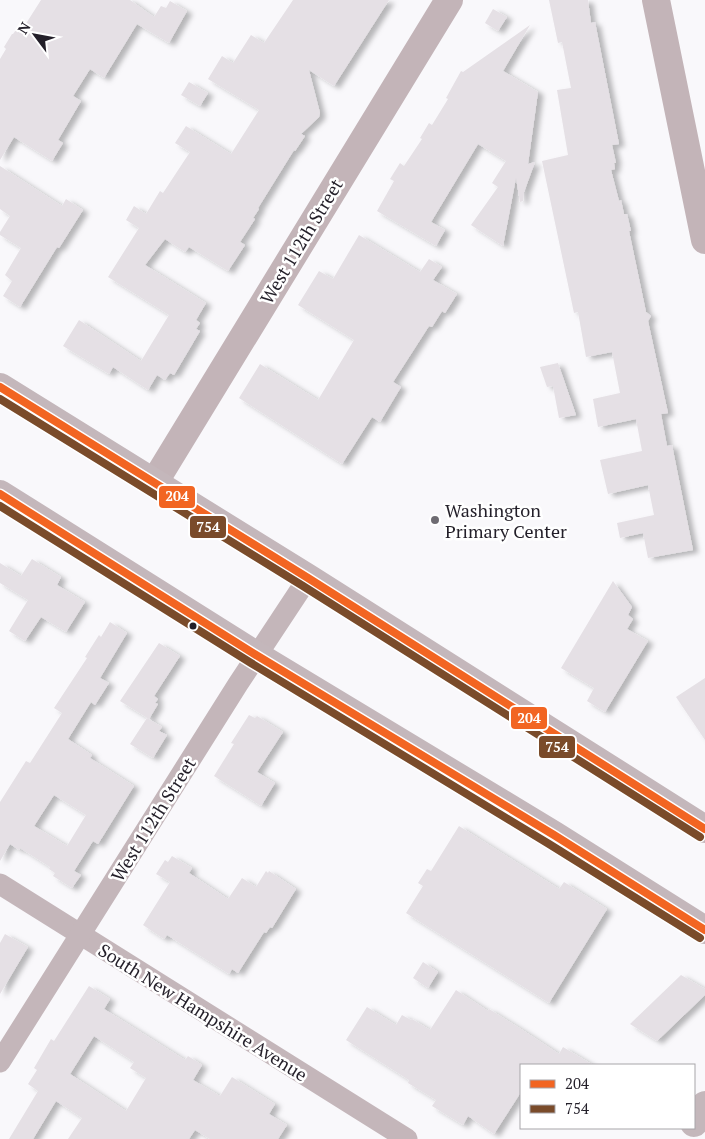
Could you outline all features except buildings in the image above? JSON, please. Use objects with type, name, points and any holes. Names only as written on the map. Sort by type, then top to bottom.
[{"type":"main road","points":[[0,387],[308,578],[705,829]]},
{"type":"main road","points":[[0,494],[256,655],[554,835],[705,930]]},
{"type":"main road","points":[[695,1121],[705,1105]]},
{"type":"street","name":"West 112th Street","points":[[154,483],[449,0]]},
{"type":"street","points":[[656,0],[705,240]]},
{"type":"street","name":"West 112th Street","points":[[0,1062],[256,655],[308,578]]},
{"type":"street","name":"South New Hampshire Avenue","points":[[0,884],[407,1139]]},
{"type":"transit line","name":"204","points":[[0,387],[308,578],[705,829]]},
{"type":"transit line","name":"754","points":[[0,399],[303,586],[700,837]]},
{"type":"transit line","name":"204","points":[[0,494],[256,655],[554,835],[705,930]]},
{"type":"transit line","name":"754","points":[[0,506],[251,663],[700,938]]},
{"type":"place","name":"Washington Primary Center","points":[[435,520]]}]
